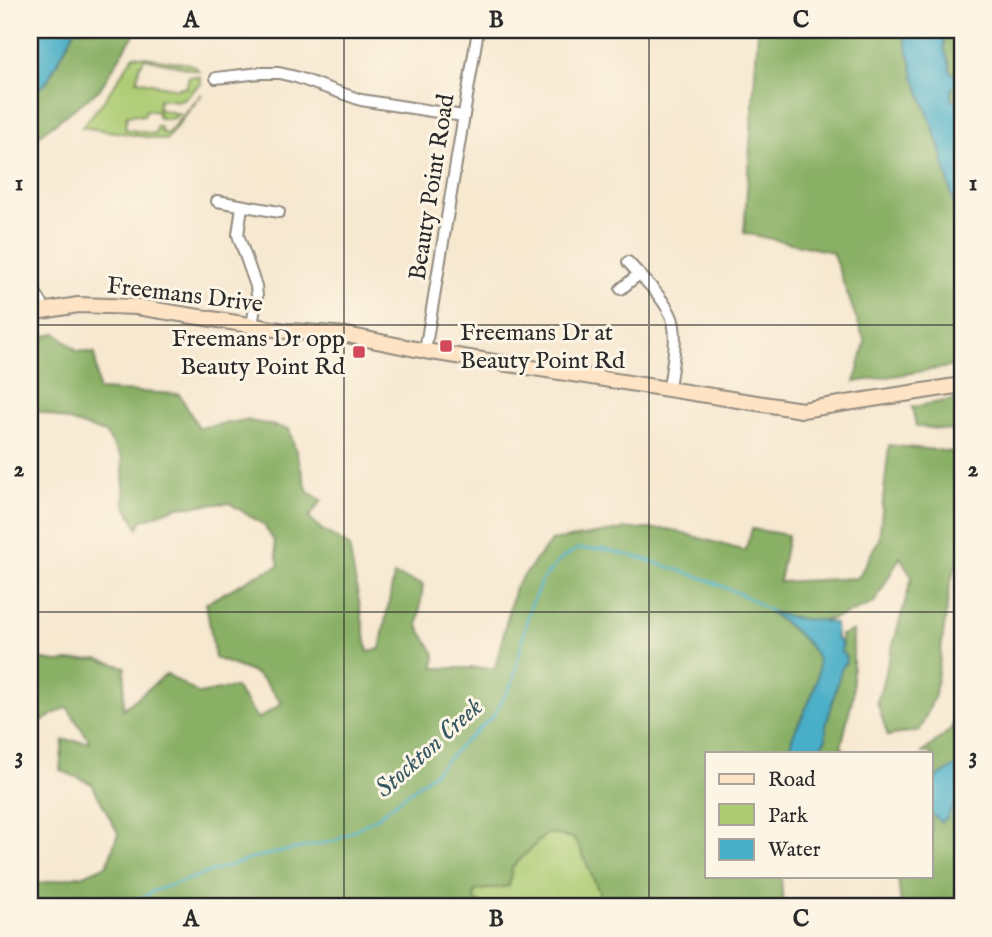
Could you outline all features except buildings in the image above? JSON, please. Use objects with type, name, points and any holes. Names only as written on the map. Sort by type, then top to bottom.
[{"type":"main road","name":"Freemans Drive","points":[[30,313],[78,305],[137,307],[292,331],[347,335],[425,351],[802,410],[962,385]]},
{"type":"street","name":"Beauty Point Road","points":[[425,351],[478,30]]},
{"type":"street","points":[[215,78],[279,73],[361,100],[463,116]]},
{"type":"street","points":[[217,201],[279,212]]},
{"type":"street","points":[[242,205],[238,235],[257,296],[252,325]]},
{"type":"street","points":[[628,262],[659,296],[672,319],[675,337],[669,389]]},
{"type":"street","points":[[621,289],[639,274]]},
{"type":"street","points":[[30,288],[45,309]]},
{"type":"green space","points":[[75,30],[137,30],[99,90],[30,142],[30,95],[46,83]]},
{"type":"green space","points":[[758,30],[903,30],[915,79],[940,146],[954,205],[962,214],[962,365],[855,382],[865,342],[832,252],[744,233]]},
{"type":"green space","points":[[944,30],[958,30],[962,42],[962,105],[950,99],[950,65],[944,49]]},
{"type":"green space","points":[[134,55],[189,64],[199,71],[144,58],[140,64],[137,80],[156,85],[186,88],[189,76],[200,77],[201,84],[185,98],[159,99],[158,109],[179,114],[174,117],[161,118],[158,117],[158,112],[146,110],[144,116],[127,115],[125,129],[155,134],[157,126],[161,127],[161,132],[167,134],[202,94],[166,140],[82,127],[103,102]]},
{"type":"green space","points":[[56,333],[77,351],[95,353],[98,390],[179,394],[199,428],[246,420],[289,429],[308,492],[322,500],[309,518],[321,529],[349,546],[368,652],[380,649],[394,575],[423,584],[418,626],[435,654],[434,668],[495,668],[515,587],[551,541],[626,529],[668,529],[745,551],[752,529],[788,535],[779,582],[858,578],[879,539],[889,445],[962,453],[962,548],[950,584],[935,695],[920,730],[888,736],[877,702],[912,577],[900,557],[874,603],[824,620],[809,621],[771,612],[815,653],[819,666],[818,674],[810,700],[794,733],[791,752],[705,752],[705,878],[781,878],[783,907],[589,907],[600,894],[581,850],[573,838],[547,833],[512,867],[509,886],[475,891],[474,900],[487,907],[30,907],[30,885],[84,875],[107,865],[118,833],[92,784],[60,770],[63,740],[90,742],[67,707],[42,721],[30,712],[30,658],[57,662],[98,659],[125,667],[123,709],[167,674],[199,694],[235,687],[258,719],[282,703],[254,673],[215,658],[206,603],[279,566],[274,541],[264,525],[229,503],[177,507],[141,521],[138,529],[125,504],[122,458],[105,433],[30,408],[30,341]]},
{"type":"green space","points":[[962,398],[962,432],[916,426],[912,407]]},
{"type":"green space","points":[[853,631],[853,696],[841,747],[848,752],[818,752],[826,739],[826,726],[841,670],[846,661],[841,652],[841,635]]},
{"type":"green space","points":[[962,707],[962,762],[932,780],[932,752],[923,752],[950,730]]},
{"type":"green space","points":[[962,796],[962,907],[901,907],[898,878],[932,878],[932,816],[951,807]]},
{"type":"green space","points":[[547,833],[573,838],[581,850],[600,894],[589,907],[487,907],[474,900],[475,891],[512,867]]},
{"type":"water","points":[[30,30],[75,30],[46,83],[30,95]]},
{"type":"water","points":[[903,30],[944,30],[944,49],[950,71],[959,79],[952,89],[951,99],[962,105],[962,214],[954,205],[940,146],[915,79]]},
{"type":"water","points":[[769,611],[835,623],[836,637],[842,645],[841,652],[846,656],[826,726],[826,739],[818,752],[791,752],[791,741],[816,685],[818,661],[811,647]]},
{"type":"water","points":[[962,762],[962,796],[951,807],[947,818],[941,822],[932,816],[932,780]]},
{"type":"waterway","name":"Stockton Creek","points":[[127,907],[153,891],[256,857],[335,841],[376,818],[435,772],[494,715],[513,681],[529,610],[542,580],[560,560],[577,549],[603,549],[703,578],[745,596],[772,612]]},
{"type":"waterway","points":[[952,805],[956,840],[962,842]]},
{"type":"place","name":"Freemans Dr at Beauty Point Rd","points":[[446,346]]},
{"type":"place","name":"Freemans Dr opp Beauty Point Rd","points":[[359,352]]}]
